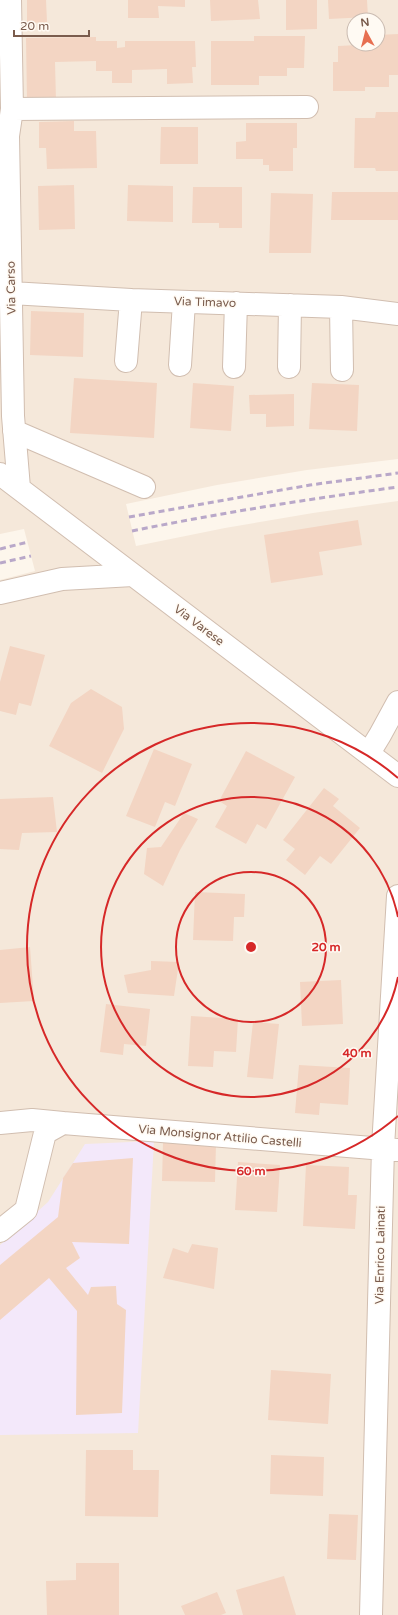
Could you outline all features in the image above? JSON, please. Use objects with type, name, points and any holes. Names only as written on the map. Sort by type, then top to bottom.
[{"type":"street","name":"Via Carso","points":[[10,0],[12,109],[4,136],[11,293],[9,423],[19,488]]},
{"type":"street","points":[[12,109],[307,107]]},
{"type":"street","name":"Via Timavo","points":[[11,293],[131,300],[341,307],[398,314]]},
{"type":"street","points":[[126,361],[131,300]]},
{"type":"street","points":[[180,365],[184,302]]},
{"type":"street","points":[[234,367],[236,304]]},
{"type":"street","points":[[289,367],[290,305]]},
{"type":"street","points":[[341,307],[342,370]]},
{"type":"street","points":[[9,423],[144,486]]},
{"type":"street","name":"Via Varese","points":[[0,474],[369,752],[398,776]]},
{"type":"street","points":[[0,593],[62,579],[133,575]]},
{"type":"street","points":[[369,752],[398,702]]},
{"type":"street","name":"Via Enrico Lainati","points":[[366,1613],[391,1149],[398,896]]},
{"type":"street","name":"Via Monsignor Attilio Castelli","points":[[0,1123],[32,1120],[54,1128],[391,1149]]},
{"type":"street","points":[[0,1231],[26,1210],[54,1128]]},
{"type":"shaded area","points":[[0,0],[398,0],[398,459],[307,470],[217,485],[126,504],[136,546],[225,528],[313,513],[398,501],[398,1615],[0,1615],[0,580],[35,571],[24,529],[0,534]]},
{"type":"shaded area","points":[[154,1141],[138,1433],[0,1435],[0,1245],[48,1202],[85,1144]]},
{"type":"building","points":[[27,0],[46,0],[47,22],[27,23]]},
{"type":"building","points":[[128,0],[185,0],[185,7],[158,6],[159,18],[128,18]]},
{"type":"building","points":[[210,0],[258,0],[260,19],[211,21]]},
{"type":"building","points":[[286,0],[317,0],[317,29],[286,30]]},
{"type":"building","points":[[328,0],[367,0],[368,12],[346,12],[346,18],[329,19]]},
{"type":"building","points":[[398,34],[398,75],[389,75],[389,87],[365,87],[365,91],[333,91],[333,62],[338,62],[338,46],[346,46],[346,52],[386,52],[386,35]]},
{"type":"building","points":[[254,36],[305,36],[304,68],[287,68],[287,76],[259,76],[259,85],[211,85],[211,41],[254,41]]},
{"type":"building","points":[[96,37],[96,41],[117,41],[117,48],[125,47],[125,41],[195,41],[196,67],[192,67],[193,83],[167,84],[167,69],[132,70],[132,83],[112,83],[112,71],[96,71],[96,61],[55,62],[56,101],[27,101],[26,38]]},
{"type":"building","points":[[376,112],[398,112],[398,171],[376,171],[375,168],[354,168],[355,118],[375,118]]},
{"type":"building","points":[[74,121],[74,131],[96,131],[97,168],[47,169],[46,148],[39,148],[39,122]]},
{"type":"building","points":[[246,123],[297,123],[297,148],[293,148],[293,171],[269,171],[269,165],[263,165],[263,159],[236,159],[236,142],[246,141]]},
{"type":"building","points":[[161,127],[198,127],[198,164],[160,164]]},
{"type":"building","points":[[74,185],[75,229],[39,230],[38,186]]},
{"type":"building","points":[[128,185],[173,186],[173,222],[127,221]]},
{"type":"building","points":[[193,187],[242,187],[242,228],[219,228],[219,223],[192,223]]},
{"type":"building","points":[[332,192],[398,192],[398,220],[331,220]]},
{"type":"building","points":[[271,193],[313,194],[311,253],[269,253]]},
{"type":"building","points":[[31,311],[84,313],[83,357],[30,355]]},
{"type":"building","points":[[74,378],[157,383],[154,438],[70,433]]},
{"type":"building","points":[[193,383],[234,386],[231,431],[190,428]]},
{"type":"building","points":[[312,383],[359,385],[357,431],[309,429]]},
{"type":"building","points":[[294,394],[294,426],[266,427],[266,414],[250,414],[249,395]]},
{"type":"building","points":[[358,520],[362,545],[319,552],[323,575],[271,583],[264,535]]},
{"type":"building","points":[[10,646],[45,655],[31,706],[19,703],[16,715],[0,711],[0,682]]},
{"type":"building","points":[[91,689],[122,707],[124,729],[102,773],[49,746],[71,703]]},
{"type":"building","points":[[154,749],[192,764],[175,806],[165,802],[155,827],[126,816]]},
{"type":"building","points":[[246,751],[295,777],[266,829],[257,824],[246,844],[215,827],[227,806],[219,801]]},
{"type":"building","points":[[324,788],[339,799],[333,806],[360,828],[331,864],[320,856],[305,875],[286,860],[295,849],[283,840]]},
{"type":"building","points":[[53,797],[57,832],[22,833],[19,850],[0,849],[0,799]]},
{"type":"building","points":[[184,813],[198,819],[180,850],[163,886],[144,874],[147,848],[161,847]]},
{"type":"building","points":[[195,892],[245,894],[244,917],[234,917],[233,941],[193,940]]},
{"type":"building","points":[[30,947],[34,1001],[0,1003],[0,950]]},
{"type":"building","points":[[151,961],[179,962],[174,996],[128,993],[124,975],[151,970]]},
{"type":"building","points":[[341,980],[343,1024],[302,1026],[300,982]]},
{"type":"building","points":[[106,1004],[150,1009],[146,1046],[124,1044],[123,1055],[100,1052]]},
{"type":"building","points":[[191,1016],[238,1019],[236,1052],[214,1051],[213,1067],[188,1066]]},
{"type":"building","points":[[253,1022],[279,1024],[273,1079],[247,1077]]},
{"type":"building","points":[[299,1065],[350,1068],[348,1105],[320,1103],[319,1115],[295,1113]]},
{"type":"building","points":[[163,1143],[216,1144],[215,1182],[162,1181]]},
{"type":"building","points":[[133,1158],[129,1244],[72,1242],[80,1258],[66,1268],[88,1295],[91,1287],[116,1286],[117,1304],[126,1310],[122,1413],[76,1415],[77,1311],[49,1278],[0,1320],[0,1265],[58,1217],[63,1178],[73,1163]]},
{"type":"building","points":[[238,1162],[280,1165],[277,1212],[235,1210]]},
{"type":"building","points":[[306,1165],[349,1167],[348,1195],[357,1195],[355,1229],[303,1226]]},
{"type":"building","points":[[192,1244],[218,1248],[214,1289],[163,1278],[173,1248],[188,1253]]},
{"type":"building","points":[[271,1370],[331,1374],[328,1424],[268,1420]]},
{"type":"building","points":[[86,1450],[133,1450],[133,1470],[159,1470],[158,1517],[85,1516]]},
{"type":"building","points":[[271,1455],[324,1457],[323,1496],[270,1494]]},
{"type":"building","points":[[329,1514],[358,1515],[356,1560],[327,1559]]},
{"type":"building","points":[[76,1563],[119,1563],[119,1615],[47,1615],[46,1581],[76,1580]]},
{"type":"building","points":[[284,1576],[296,1615],[243,1615],[236,1590]]},
{"type":"building","points":[[217,1592],[226,1613],[221,1615],[185,1615],[181,1606]]},
{"type":"railway","points":[[129,517],[310,485],[398,473]]},
{"type":"railway","points":[[132,531],[198,518],[331,496],[398,487]]},
{"type":"railway","points":[[0,549],[28,542]]},
{"type":"railway","points":[[0,563],[31,556]]}]
